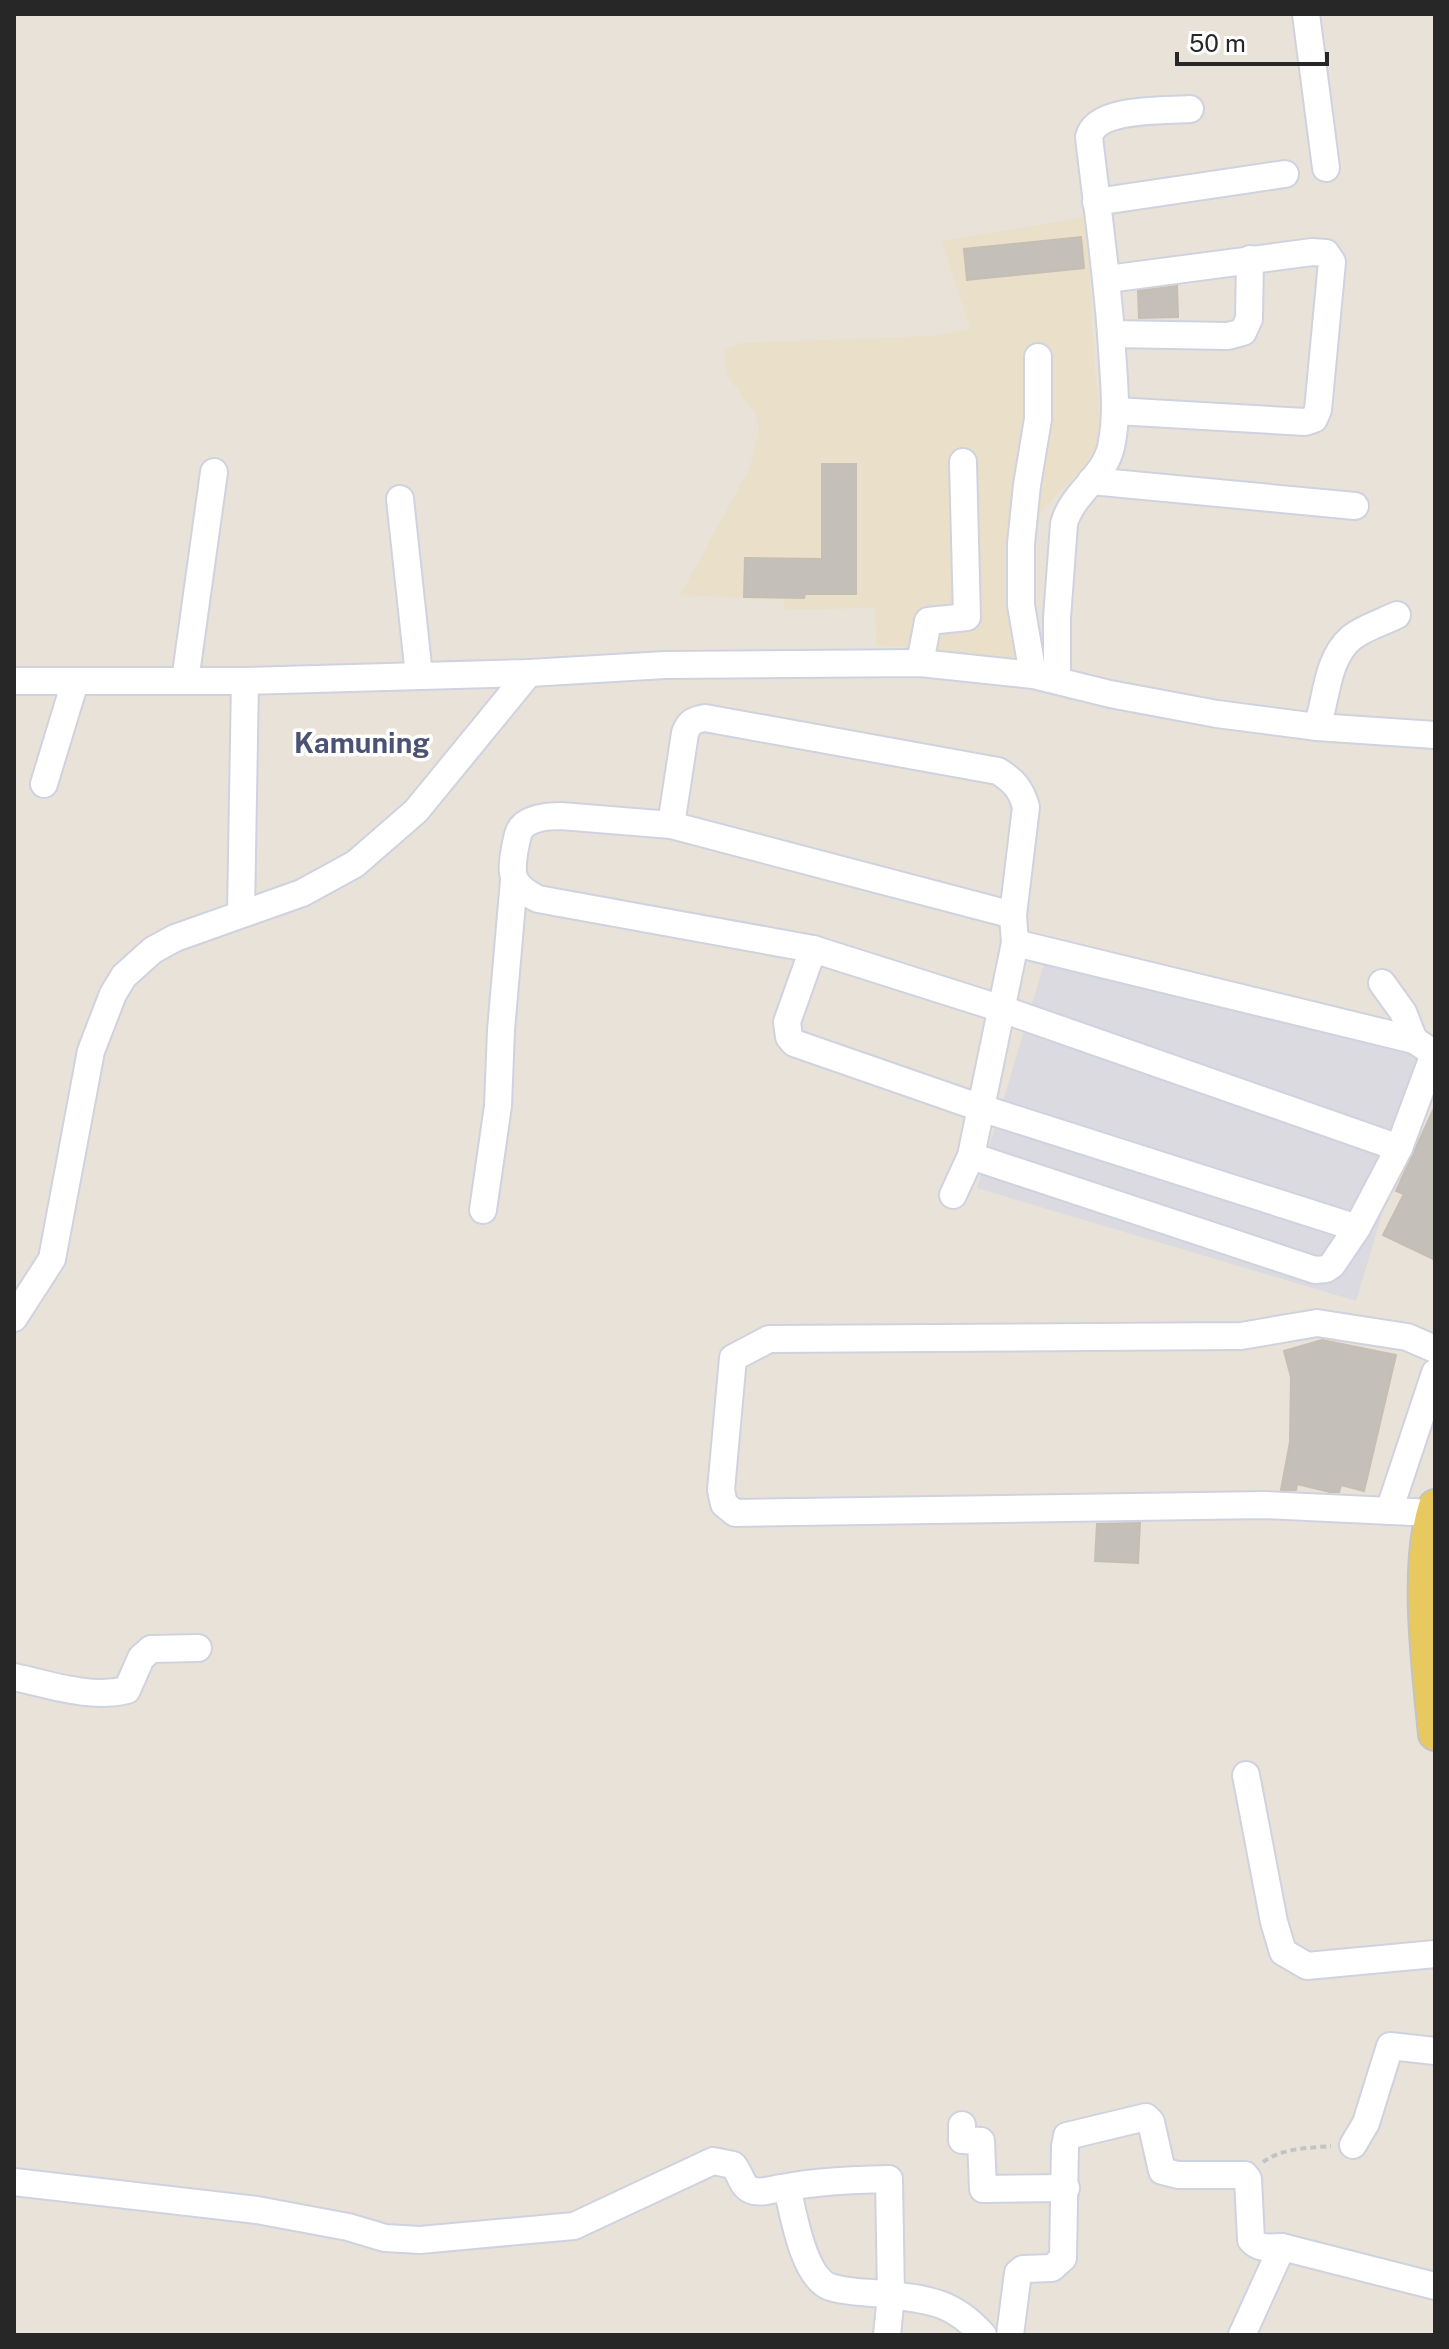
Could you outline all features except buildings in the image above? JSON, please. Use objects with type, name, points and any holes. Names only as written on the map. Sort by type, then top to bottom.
[{"type":"main road","points":[[1434,1509],[1426,1570],[1427,1655],[1435,1734]]},
{"type":"street","points":[[1306,14],[1326,168]]},
{"type":"street","points":[[1045,677],[1057,618],[1064,524],[1068,509],[1110,451],[1116,411],[1108,279],[1089,137],[1096,123],[1111,116],[1190,109]]},
{"type":"street","points":[[1096,202],[1285,174]]},
{"type":"street","points":[[1108,279],[1312,252],[1321,252],[1330,257],[1318,410],[1314,419],[1305,422],[1116,411]]},
{"type":"street","points":[[1111,334],[1228,336],[1243,332],[1249,319],[1250,259]]},
{"type":"street","points":[[1038,357],[1038,419],[1021,544],[1021,605],[1045,677]]},
{"type":"street","points":[[920,663],[928,621],[967,617],[963,462]]},
{"type":"street","points":[[185,681],[214,472]]},
{"type":"street","points":[[1091,481],[1355,506]]},
{"type":"street","points":[[400,499],[419,675]]},
{"type":"street","points":[[1317,727],[1326,702],[1332,664],[1351,638],[1397,615]]},
{"type":"street","points":[[14,681],[245,681],[529,673],[673,665],[920,663],[1045,677],[1110,694],[1217,714],[1317,727],[1435,735]]},
{"type":"street","points":[[14,1318],[52,1259],[91,1051],[113,994],[135,964],[175,938],[302,893],[355,864],[416,811],[529,673]]},
{"type":"street","points":[[241,913],[245,681]]},
{"type":"street","points":[[44,784],[75,682]]},
{"type":"street","points":[[671,825],[685,733],[689,724],[705,718],[998,771],[1021,791],[1026,807],[1013,915],[1015,943],[971,1156],[953,1195]]},
{"type":"street","points":[[1013,915],[671,825],[561,816],[536,819],[524,825],[517,834],[511,872],[520,888],[538,899],[813,949],[1002,1009],[1399,1148]]},
{"type":"street","points":[[483,1210],[498,1106],[514,880]]},
{"type":"street","points":[[1015,943],[1428,1049]]},
{"type":"street","points":[[813,949],[787,1022],[789,1037],[794,1043],[981,1108],[1357,1228]]},
{"type":"street","points":[[1382,983],[1428,1049]]},
{"type":"street","points":[[971,1156],[1315,1270],[1326,1269],[1357,1228],[1399,1148],[1428,1049]]},
{"type":"street","points":[[1434,1509],[1389,1511],[1265,1505],[735,1513],[724,1504],[721,1490],[733,1358],[769,1339],[1241,1336],[1317,1323],[1407,1337],[1435,1349]]},
{"type":"street","points":[[1389,1511],[1435,1373]]},
{"type":"street","points":[[14,1677],[93,1694],[109,1694],[127,1690],[141,1658],[151,1649],[198,1648]]},
{"type":"street","points":[[1246,1775],[1274,1922],[1283,1952],[1307,1966],[1435,1954]]},
{"type":"street","points":[[1353,2145],[1366,2123],[1390,2046],[1435,2051]]},
{"type":"street","points":[[1010,2335],[1018,2273],[1023,2269],[1052,2268],[1063,2258],[1067,2136],[1146,2117],[1151,2122],[1162,2171],[1178,2175],[1238,2174],[1248,2179],[1251,2240],[1261,2247],[1282,2247],[1435,2286]]},
{"type":"street","points":[[962,2125],[962,2140],[981,2141],[983,2189],[1066,2188]]},
{"type":"street","points":[[14,2182],[257,2210],[348,2227],[385,2238],[420,2240],[574,2226],[713,2161],[733,2165],[750,2190],[765,2191],[840,2180],[889,2179],[891,2295],[887,2335]]},
{"type":"street","points":[[787,2187],[804,2248],[816,2277],[829,2287],[939,2303],[964,2315],[983,2335]]},
{"type":"street","points":[[1242,2335],[1282,2247]]},
{"type":"path","points":[[1248,2179],[1271,2156],[1300,2148],[1353,2145]]},
{"type":"shaded area","points":[[1087,217],[1102,447],[1030,524],[1040,660],[876,645],[875,608],[784,610],[784,600],[680,595],[750,467],[759,428],[754,412],[728,377],[725,350],[740,343],[929,336],[970,329],[941,241]]},
{"type":"shaded area","points":[[1049,947],[1429,1059],[1356,1301],[977,1188]]},
{"type":"district","name":"Kamuning","points":[[362,742]]}]
